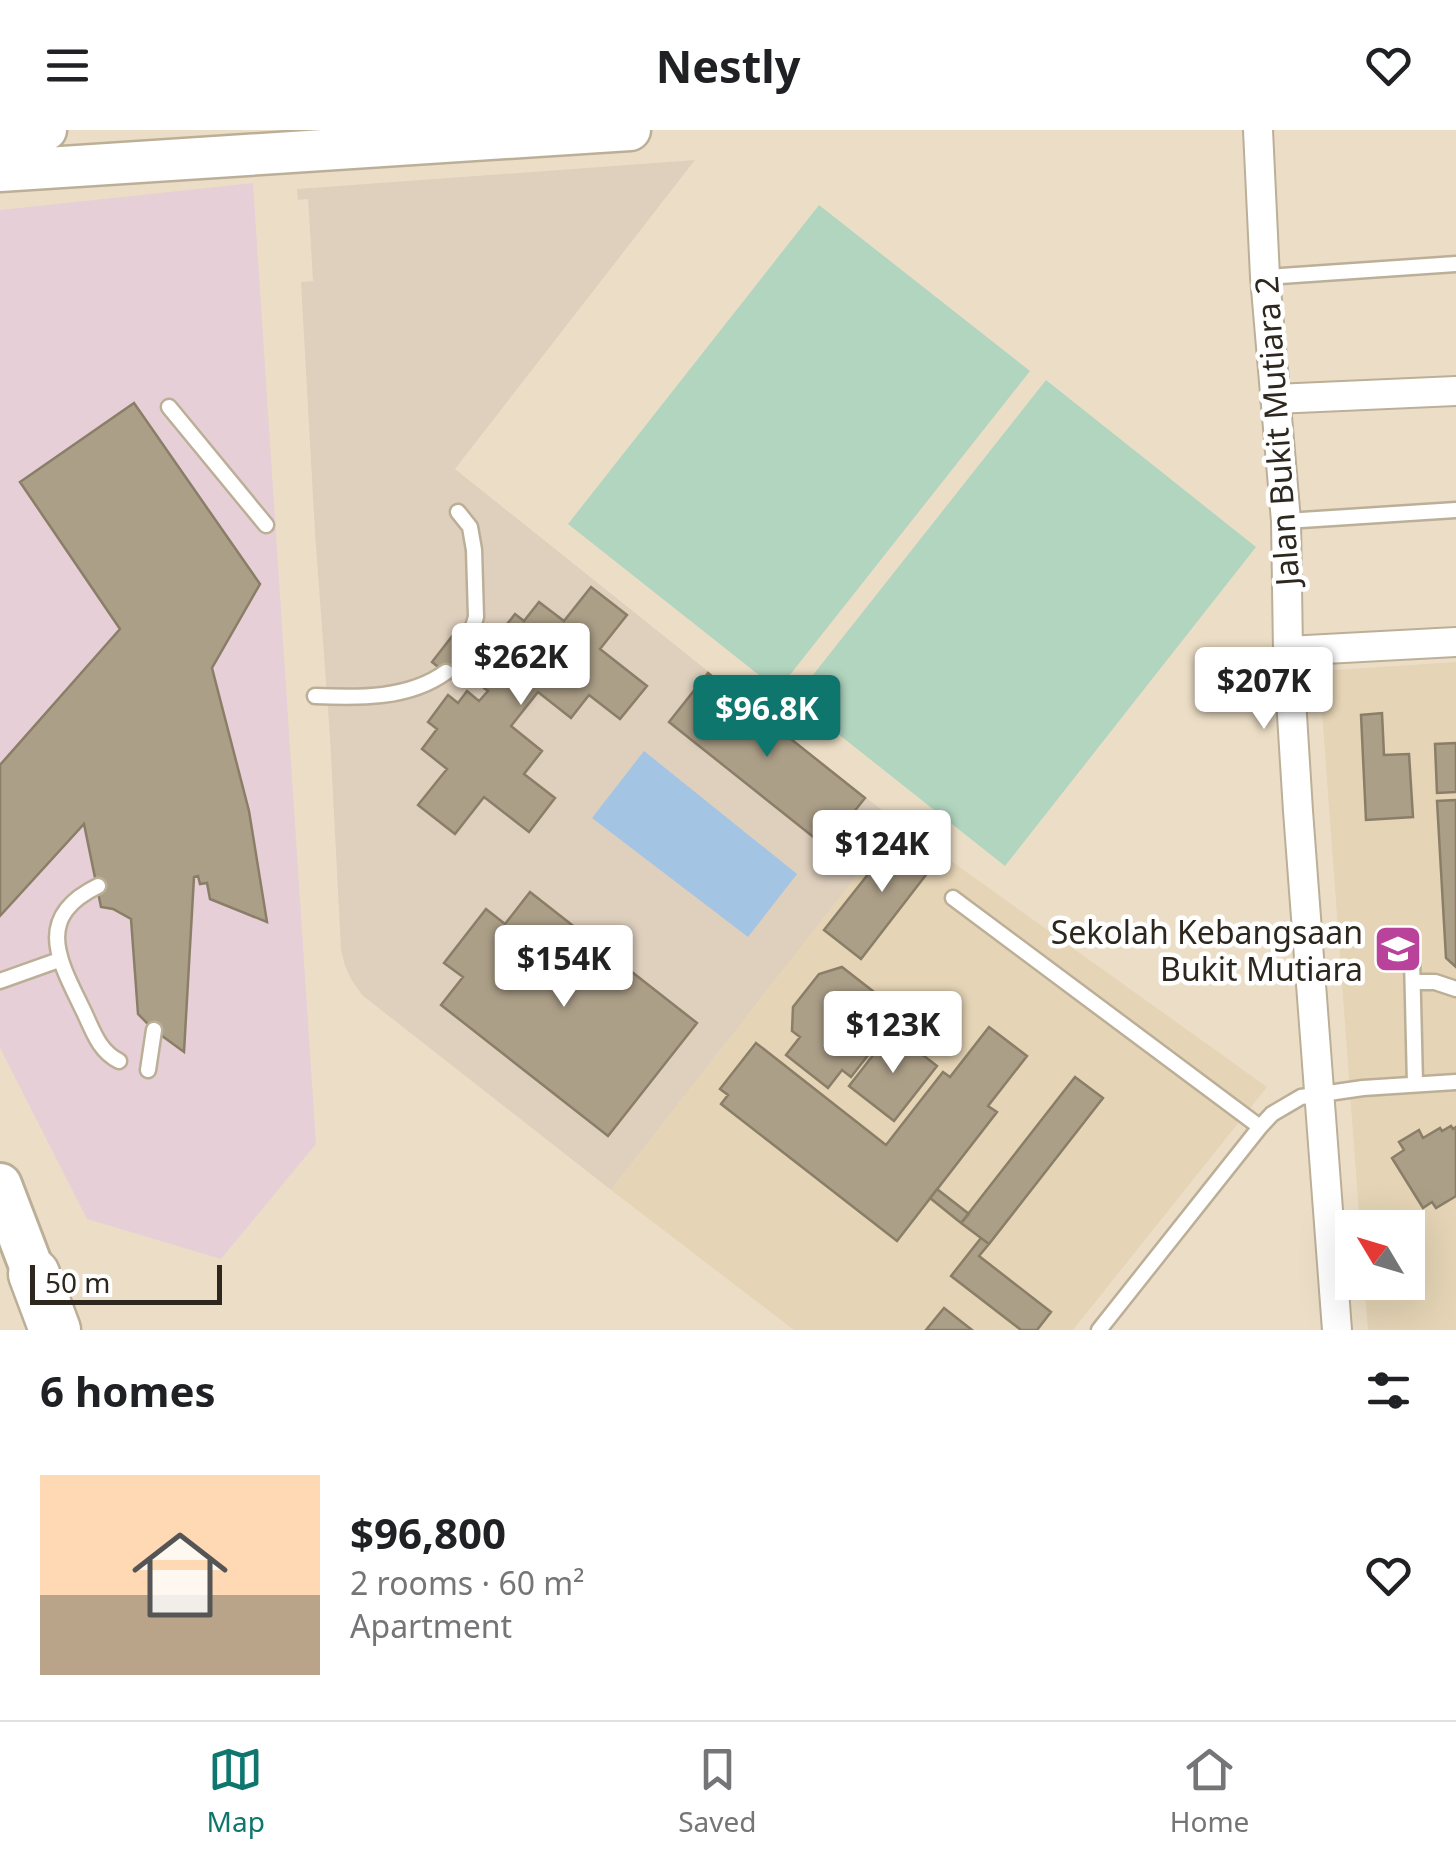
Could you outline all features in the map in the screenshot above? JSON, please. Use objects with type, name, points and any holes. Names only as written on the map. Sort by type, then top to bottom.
[{"type":"highway","points":[[34,1274],[46,1330]]},
{"type":"highway","points":[[34,1274],[55,1330]]},
{"type":"main road","points":[[0,1185],[34,1274]]},
{"type":"street","points":[[0,134],[46,130]]},
{"type":"street","points":[[0,171],[630,130]]},
{"type":"street","name":"Jalan Bukit Mutiara 2","points":[[1258,130],[1265,277],[1286,521],[1288,651],[1336,1330]]},
{"type":"street","points":[[1275,399],[1456,391]]},
{"type":"street","points":[[1288,651],[1456,642]]},
{"type":"lane","points":[[1265,277],[1456,264]]},
{"type":"lane","points":[[169,406],[266,524]]},
{"type":"lane","points":[[1286,521],[1456,510]]},
{"type":"lane","points":[[458,512],[470,527],[474,550],[476,618],[467,646]]},
{"type":"lane","points":[[315,696],[381,695],[432,682],[446,672]]},
{"type":"lane","points":[[98,886],[67,908],[58,926],[59,960],[102,1050],[119,1061]]},
{"type":"lane","points":[[953,898],[1260,1127]]},
{"type":"lane","points":[[1412,958],[1415,1084]]},
{"type":"lane","points":[[0,981],[59,960]]},
{"type":"lane","points":[[1412,982],[1436,982],[1456,989]]},
{"type":"lane","points":[[148,1070],[154,1030]]},
{"type":"lane","points":[[1099,1330],[1272,1114],[1301,1097],[1320,1093],[1456,1082]]},
{"type":"shaded area","points":[[695,160],[455,469],[898,823],[611,1190],[362,995],[345,966],[301,282],[313,281],[308,199],[298,200],[297,189]]},
{"type":"shaded area","points":[[253,183],[316,1144],[221,1259],[87,1219],[0,1048],[0,210]]},
{"type":"shaded area","name":"Sekolah Kebangsaan Bukit Mutiara","points":[[1456,662],[1456,1330],[1368,1330],[1365,1300],[1425,1300],[1425,1210],[1359,1210],[1319,671]]},
{"type":"shaded area","points":[[898,823],[1267,1087],[1073,1330],[794,1330],[611,1190]]},
{"type":"green space","points":[[819,205],[1030,371],[778,690],[568,524]]},
{"type":"green space","points":[[1046,380],[1256,547],[1005,866],[794,699]]},
{"type":"water","points":[[644,751],[797,874],[748,937],[592,818]]},
{"type":"building","points":[[134,403],[260,584],[212,668],[249,811],[267,922],[210,899],[207,883],[200,884],[198,876],[194,877],[184,1052],[138,1014],[131,919],[101,907],[84,824],[0,916],[0,765],[120,629],[20,482]]},
{"type":"building","points":[[591,587],[627,615],[600,649],[647,686],[620,719],[589,695],[571,718],[538,692],[511,726],[542,751],[524,774],[555,798],[529,832],[484,797],[455,834],[418,805],[447,769],[422,749],[437,729],[428,722],[448,695],[458,703],[467,691],[479,701],[488,691],[470,677],[466,682],[455,674],[452,678],[432,662],[453,635],[474,651],[470,655],[481,663],[477,668],[495,682],[506,667],[495,658],[502,649],[493,642],[515,614],[524,621],[539,602],[564,621]]},
{"type":"building","points":[[708,673],[865,798],[826,847],[669,722]]},
{"type":"building","points":[[1382,713],[1384,755],[1409,754],[1413,817],[1366,820],[1361,715]]},
{"type":"building","points":[[1456,743],[1456,792],[1437,793],[1435,744]]},
{"type":"building","points":[[1456,800],[1456,967],[1446,958],[1437,801]]},
{"type":"building","points":[[903,830],[939,858],[861,959],[824,930]]},
{"type":"building","points":[[530,892],[697,1023],[608,1136],[441,1005],[463,977],[444,963],[486,909],[505,924]]},
{"type":"building","points":[[842,967],[901,1013],[851,1077],[842,1070],[828,1088],[786,1055],[800,1037],[792,1031],[793,1007],[819,974]]},
{"type":"building","points":[[989,1027],[1027,1056],[988,1106],[997,1112],[897,1241],[721,1104],[728,1095],[720,1089],[756,1043],[886,1145],[943,1072],[950,1077]]},
{"type":"building","points":[[892,1031],[937,1066],[894,1121],[849,1086]]},
{"type":"building","points":[[1075,1077],[1103,1098],[989,1244],[961,1223]]},
{"type":"building","points":[[1456,1127],[1456,1196],[1436,1208],[1432,1202],[1423,1208],[1392,1158],[1404,1150],[1399,1142],[1419,1130],[1423,1138]]},
{"type":"building","points":[[937,1189],[969,1214],[961,1223],[930,1198]]},
{"type":"building","points":[[981,1238],[989,1244],[979,1256],[1051,1312],[1037,1330],[1021,1330],[951,1276]]},
{"type":"building","points":[[944,1308],[972,1330],[926,1330]]},
{"type":"place","name":"Sekolah Kebangsaan Bukit Mutiara","points":[[1398,949]]}]
